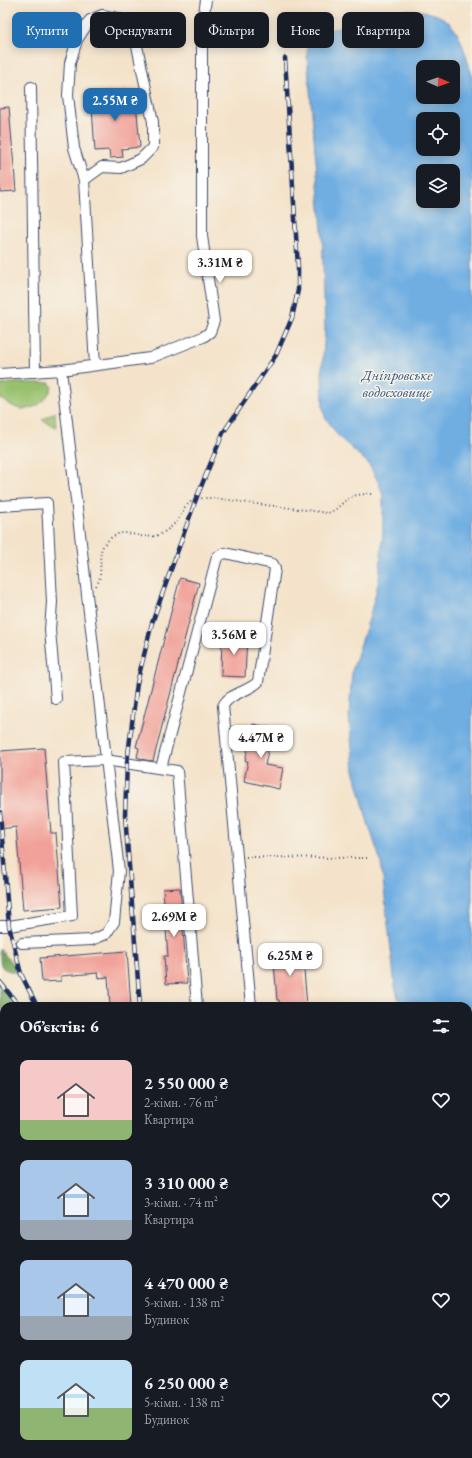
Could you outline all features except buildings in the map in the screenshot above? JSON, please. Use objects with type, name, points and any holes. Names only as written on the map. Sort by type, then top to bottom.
[{"type":"street","points":[[0,374],[61,370],[150,358],[203,337],[210,332],[214,321],[202,236],[202,28],[206,0]]},
{"type":"street","points":[[84,180],[102,168],[121,168],[141,159],[153,147],[153,122],[136,41],[118,18],[102,15],[90,20],[77,40],[70,63],[68,96],[74,148],[84,180],[95,365]]},
{"type":"street","points":[[31,88],[35,372]]},
{"type":"street","points":[[22,943],[92,940],[106,934],[114,922],[119,872],[61,370]]},
{"type":"street","points":[[0,506],[47,503],[52,602],[50,630],[56,699]]},
{"type":"street","points":[[161,768],[217,557],[225,553],[273,564],[275,569],[258,682],[254,687],[225,701],[223,706],[251,1002]]},
{"type":"street","points":[[0,926],[9,926],[72,916],[64,762],[105,760],[177,771],[197,1002]]},
{"type":"path","points":[[86,591],[96,587],[100,580],[101,552],[103,546],[114,536],[125,532],[148,537],[155,536],[165,531],[176,521],[186,507],[196,499],[216,498],[327,513],[335,511],[350,497],[375,494]]},
{"type":"path","points":[[237,857],[370,858]]},
{"type":"green space","points":[[13,383],[50,383],[52,387],[47,397],[38,405],[28,409],[23,409],[10,405],[0,398],[0,385]]},
{"type":"green space","points":[[55,412],[56,427],[42,420]]},
{"type":"green space","points":[[0,949],[21,974],[3,968],[0,961]]},
{"type":"green space","points":[[0,982],[16,1002],[0,1002]]},
{"type":"water","name":"Дніпровське водосховище","points":[[407,10],[424,11],[446,20],[453,28],[459,37],[472,75],[472,1002],[399,1002],[395,986],[381,862],[368,823],[354,770],[349,717],[352,671],[369,619],[379,580],[383,532],[383,496],[379,483],[368,463],[339,437],[325,417],[323,407],[322,369],[325,331],[322,231],[307,55],[308,48],[334,48],[334,29],[342,27],[342,48],[424,48],[424,12],[399,12]]},
{"type":"railway","points":[[140,1002],[125,815],[127,763],[137,683],[152,623],[196,499],[223,433],[276,355],[292,318],[298,290],[298,267],[285,58]]},
{"type":"railway","points":[[0,812],[9,926],[21,974],[35,1002]]},
{"type":"railway","points":[[0,982],[16,1002]]}]
